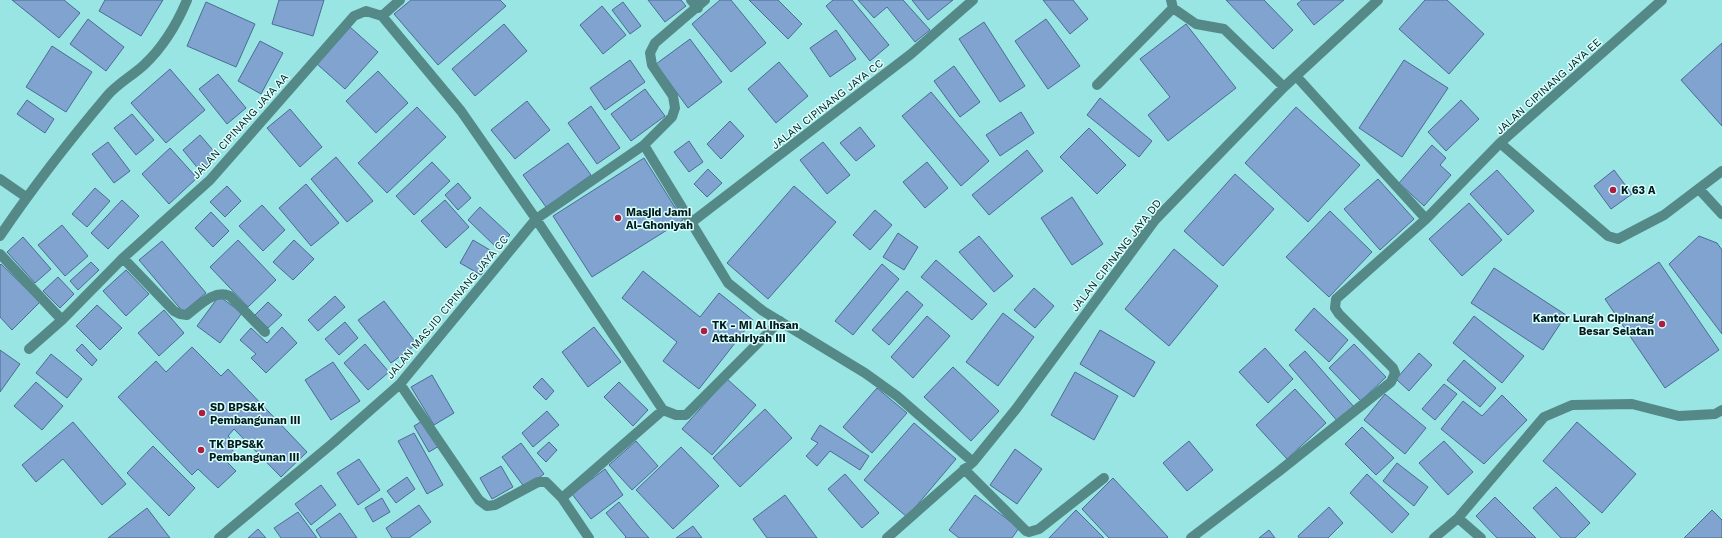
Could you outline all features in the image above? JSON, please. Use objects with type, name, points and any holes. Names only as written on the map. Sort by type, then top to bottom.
[{"type":"street","points":[[0,236],[26,197],[108,95],[144,64],[162,45],[187,0]]},
{"type":"street","points":[[400,0],[382,16],[460,111],[536,219],[664,410],[676,415],[686,414],[780,321]]},
{"type":"street","name":"JALAN MASJID CIPINANG JAYA CC","points":[[219,538],[333,444],[400,384],[536,219],[644,145],[672,117],[675,108],[673,96],[652,65],[650,53],[655,43],[694,4],[705,0]]},
{"type":"street","name":"JALAN CIPINANG JAYA CC","points":[[692,222],[912,54],[973,0]]},
{"type":"street","name":"JALAN CIPINANG JAYA DD","points":[[887,538],[973,462],[1016,409],[1156,220],[1284,87],[1297,77],[1378,0]]},
{"type":"street","name":"JALAN CIPINANG JAYA EE","points":[[1662,0],[1500,143],[1608,236],[1618,239],[1664,215],[1699,189]]},
{"type":"street","points":[[1097,85],[1172,4],[1196,24],[1224,29],[1284,87]]},
{"type":"street","name":"JALAN CIPINANG JAYA AA","points":[[29,349],[62,320],[123,258],[210,180],[354,16],[366,11],[382,16]]},
{"type":"street","points":[[1297,77],[1426,219]]},
{"type":"street","points":[[1191,538],[1278,472],[1391,382],[1394,377],[1393,368],[1339,314],[1335,308],[1336,299],[1426,219],[1500,143]]},
{"type":"street","points":[[644,145],[728,283],[763,311],[865,373],[897,396],[973,462]]},
{"type":"street","points":[[1722,171],[1699,189],[1722,214]]},
{"type":"street","points":[[0,179],[26,197]]},
{"type":"street","points":[[0,254],[62,320]]},
{"type":"street","points":[[123,258],[174,311],[180,314],[187,314],[214,295],[223,293],[230,296],[265,332]]},
{"type":"street","points":[[400,384],[479,500],[487,506],[495,505],[538,482],[546,482],[562,498],[589,538]]},
{"type":"street","points":[[1434,538],[1458,518],[1544,417],[1572,405],[1632,404],[1679,416],[1714,414],[1722,410]]},
{"type":"street","points":[[562,498],[664,410]]},
{"type":"street","points":[[964,469],[1026,531],[1029,532],[1038,529],[1104,478]]},
{"type":"street","points":[[1458,518],[1481,538]]},
{"type":"building","points":[[12,0],[64,0],[80,13],[59,38]]},
{"type":"building","points":[[105,0],[163,0],[141,36],[99,11]]},
{"type":"building","points":[[279,0],[324,0],[313,36],[272,24]]},
{"type":"building","points":[[411,0],[500,0],[506,6],[438,65],[394,14]]},
{"type":"building","points":[[648,0],[681,0],[686,6],[665,22]]},
{"type":"building","points":[[720,0],[731,0],[766,43],[731,72],[692,24]]},
{"type":"building","points":[[749,0],[778,0],[802,24],[788,39]]},
{"type":"building","points":[[833,0],[852,0],[889,45],[870,61],[826,6]]},
{"type":"building","points":[[858,0],[903,0],[930,30],[915,42],[887,7],[874,18]]},
{"type":"building","points":[[912,0],[953,0],[928,20]]},
{"type":"building","points":[[1043,0],[1073,0],[1088,19],[1070,34]]},
{"type":"building","points":[[1226,0],[1264,0],[1293,30],[1273,49]]},
{"type":"building","points":[[1302,0],[1344,0],[1314,25],[1297,4]]},
{"type":"building","points":[[1425,0],[1447,0],[1484,34],[1449,74],[1399,29]]},
{"type":"building","points":[[206,2],[255,24],[236,67],[187,46]]},
{"type":"building","points":[[623,2],[641,26],[630,34],[612,10]]},
{"type":"building","points":[[602,6],[626,35],[603,54],[580,25]]},
{"type":"building","points":[[88,19],[124,47],[106,71],[70,44]]},
{"type":"building","points":[[1046,19],[1080,66],[1048,89],[1015,41]]},
{"type":"building","points":[[984,22],[1025,86],[1000,102],[959,39]]},
{"type":"building","points":[[504,24],[527,51],[475,96],[452,69]]},
{"type":"building","points":[[1186,24],[1236,88],[1168,141],[1148,115],[1170,97],[1140,59]]},
{"type":"building","points":[[350,27],[378,52],[345,89],[317,64]]},
{"type":"building","points":[[836,30],[856,59],[830,77],[810,48]]},
{"type":"building","points":[[690,39],[722,82],[688,108],[656,64]]},
{"type":"building","points":[[260,41],[283,53],[261,94],[238,81]]},
{"type":"building","points":[[1722,43],[1722,126],[1681,80]]},
{"type":"building","points":[[52,46],[92,72],[66,112],[26,87]]},
{"type":"building","points":[[630,60],[645,82],[605,110],[590,88]]},
{"type":"building","points":[[1404,60],[1448,88],[1402,157],[1359,128]]},
{"type":"building","points":[[779,62],[808,96],[776,123],[748,89]]},
{"type":"building","points":[[954,66],[980,102],[960,117],[934,81]]},
{"type":"building","points":[[170,69],[205,110],[166,143],[131,103]]},
{"type":"building","points":[[378,71],[408,103],[376,133],[346,101]]},
{"type":"building","points":[[218,74],[246,108],[227,124],[199,89]]},
{"type":"building","points":[[645,89],[665,116],[631,141],[611,114]]},
{"type":"building","points":[[931,92],[989,161],[961,186],[902,116]]},
{"type":"building","points":[[1100,98],[1152,141],[1139,157],[1087,115]]},
{"type":"building","points":[[27,100],[54,119],[45,133],[17,114]]},
{"type":"building","points":[[1461,100],[1479,119],[1446,151],[1428,132]]},
{"type":"building","points":[[527,101],[550,130],[515,159],[491,130]]},
{"type":"building","points":[[591,106],[620,148],[597,164],[568,123]]},
{"type":"building","points":[[417,107],[446,137],[387,193],[358,163]]},
{"type":"building","points":[[1296,107],[1360,165],[1308,222],[1245,163]]},
{"type":"building","points":[[290,109],[322,147],[300,167],[267,128]]},
{"type":"building","points":[[1021,112],[1034,133],[1000,156],[986,135]]},
{"type":"building","points":[[132,114],[154,140],[136,155],[114,128]]},
{"type":"building","points":[[730,121],[744,136],[721,159],[707,144]]},
{"type":"building","points":[[860,127],[875,146],[856,161],[840,143]]},
{"type":"building","points":[[1089,128],[1126,165],[1097,194],[1060,157]]},
{"type":"building","points":[[200,135],[218,156],[200,171],[183,150]]},
{"type":"building","points":[[689,141],[703,162],[689,172],[674,152]]},
{"type":"building","points":[[108,142],[130,171],[114,183],[92,154]]},
{"type":"building","points":[[823,142],[850,175],[827,194],[800,160]]},
{"type":"building","points":[[568,143],[591,175],[546,207],[523,175]]},
{"type":"building","points":[[1432,145],[1446,158],[1440,165],[1451,175],[1424,206],[1399,183]]},
{"type":"building","points":[[170,148],[197,178],[169,204],[142,174]]},
{"type":"building","points":[[1027,150],[1043,171],[989,215],[972,195]]},
{"type":"building","points":[[336,157],[373,201],[347,222],[311,179]]},
{"type":"building","name":"Masjid Jami Al-Ghoniyah","points":[[644,158],[683,220],[592,277],[553,216]]},
{"type":"building","points":[[432,162],[450,181],[414,215],[396,196]]},
{"type":"building","points":[[927,162],[948,188],[925,208],[903,182]]},
{"type":"building","points":[[708,169],[722,183],[707,197],[694,184]]},
{"type":"building","points":[[1497,170],[1534,211],[1508,235],[1470,194]]},
{"type":"building","name":"K 63 A","points":[[1614,170],[1632,194],[1611,209],[1594,186]]},
{"type":"building","points":[[1235,174],[1274,209],[1223,266],[1184,231]]},
{"type":"building","points":[[1378,179],[1414,219],[1380,250],[1344,209]]},
{"type":"building","points":[[458,183],[471,198],[458,210],[445,195]]},
{"type":"building","points":[[306,184],[339,223],[311,246],[279,208]]},
{"type":"building","points":[[227,186],[241,201],[225,217],[210,202]]},
{"type":"building","points":[[794,186],[836,222],[768,299],[727,263]]},
{"type":"building","points":[[95,188],[110,201],[87,227],[72,214]]},
{"type":"building","points":[[1072,197],[1103,244],[1072,265],[1041,218]]},
{"type":"building","points":[[122,200],[139,216],[108,249],[91,233]]},
{"type":"building","points":[[445,200],[469,227],[446,248],[421,221]]},
{"type":"building","points":[[1469,203],[1502,240],[1462,276],[1429,239]]},
{"type":"building","points":[[262,205],[285,230],[263,251],[239,226]]},
{"type":"building","points":[[480,207],[510,235],[497,248],[468,220]]},
{"type":"building","points":[[875,210],[892,225],[870,250],[853,235]]},
{"type":"building","points":[[1330,211],[1372,252],[1329,297],[1286,257]]},
{"type":"building","points":[[211,212],[229,231],[213,247],[195,228]]},
{"type":"building","points":[[62,225],[88,256],[65,276],[38,245]]},
{"type":"building","points":[[898,233],[918,247],[904,270],[883,257]]},
{"type":"building","points":[[979,236],[1013,276],[994,292],[959,252]]},
{"type":"building","points":[[1699,236],[1717,243],[1722,250],[1722,334],[1669,264]]},
{"type":"building","points":[[23,237],[51,269],[35,283],[7,252]]},
{"type":"building","points":[[238,240],[276,280],[248,307],[210,267]]},
{"type":"building","points":[[294,240],[314,259],[293,280],[273,262]]},
{"type":"building","points":[[473,240],[495,253],[481,275],[460,263]]},
{"type":"building","points":[[162,241],[206,293],[183,312],[139,260]]},
{"type":"building","points":[[1174,249],[1218,286],[1169,346],[1125,309]]},
{"type":"building","points":[[936,260],[987,304],[972,320],[921,277]]},
{"type":"building","points":[[91,262],[99,270],[78,290],[70,281]]},
{"type":"building","name":"Kantor Lurah Cipinang Besar Selatan","points":[[1659,262],[1719,350],[1665,388],[1605,299]]},
{"type":"building","points":[[1,264],[40,302],[12,330],[0,317]]},
{"type":"building","points":[[882,264],[899,279],[853,335],[835,321]]},
{"type":"building","points":[[1494,268],[1566,315],[1543,350],[1471,303]]},
{"type":"building","points":[[126,270],[149,294],[126,316],[103,291]]},
{"type":"building","name":"TK - MI Al Ihsan Attahiriyah III","points":[[643,271],[700,317],[719,293],[753,320],[699,389],[663,361],[677,342],[622,298]]},
{"type":"building","points":[[58,277],[74,294],[60,308],[43,291]]},
{"type":"building","points":[[1034,288],[1054,306],[1035,328],[1014,310]]},
{"type":"building","points":[[907,291],[923,305],[889,345],[872,330]]},
{"type":"building","points":[[219,296],[242,313],[220,343],[197,326]]},
{"type":"building","points":[[335,296],[345,307],[318,331],[308,320]]},
{"type":"building","points":[[384,301],[417,344],[391,363],[358,320]]},
{"type":"building","points":[[268,302],[282,315],[268,328],[255,315]]},
{"type":"building","points":[[97,305],[122,328],[100,350],[76,326]]},
{"type":"building","points":[[1314,308],[1348,340],[1329,362],[1295,330]]},
{"type":"building","points":[[164,310],[184,333],[159,356],[138,333]]},
{"type":"building","points":[[1003,313],[1034,337],[998,386],[966,362]]},
{"type":"building","points":[[927,316],[950,336],[913,378],[891,357]]},
{"type":"building","points":[[1474,316],[1524,356],[1502,383],[1453,343]]},
{"type":"building","points":[[345,322],[358,338],[339,355],[325,339]]},
{"type":"building","points":[[282,327],[297,343],[266,373],[251,358],[256,354],[240,340],[251,328],[267,343]]},
{"type":"building","points":[[594,327],[621,362],[588,387],[562,352]]},
{"type":"building","points":[[1100,330],[1155,362],[1134,397],[1080,364]]},
{"type":"building","points":[[82,344],[97,360],[92,366],[76,350]]},
{"type":"building","points":[[365,344],[389,372],[368,390],[344,363]]},
{"type":"building","points":[[1354,344],[1386,377],[1361,401],[1329,368]]},
{"type":"building","name":"SD BPS&K Pembangunan III","points":[[192,347],[221,376],[228,369],[307,452],[281,477],[234,429],[228,436],[230,438],[226,443],[235,453],[226,461],[236,471],[218,488],[198,469],[192,475],[118,397],[156,361],[166,372]]},
{"type":"building","points":[[1265,348],[1293,379],[1268,403],[1239,372]]},
{"type":"building","points":[[0,350],[20,364],[0,392]]},
{"type":"building","points":[[1305,351],[1355,408],[1339,423],[1289,365]]},
{"type":"building","points":[[1419,353],[1432,365],[1409,391],[1396,379]]},
{"type":"building","points":[[51,354],[82,379],[67,398],[36,373]]},
{"type":"building","points":[[1464,360],[1496,388],[1480,407],[1447,380]]},
{"type":"building","points":[[333,362],[360,401],[331,420],[305,380]]},
{"type":"building","points":[[953,367],[999,411],[971,441],[924,397]]},
{"type":"building","points":[[1075,372],[1118,396],[1094,440],[1051,415]]},
{"type":"building","points":[[432,375],[454,413],[434,425],[411,387]]},
{"type":"building","points":[[542,378],[554,391],[546,400],[533,387]]},
{"type":"building","points":[[727,379],[756,405],[712,455],[682,429]]},
{"type":"building","points":[[36,382],[63,406],[42,430],[14,406]]},
{"type":"building","points":[[619,382],[648,410],[633,426],[604,397]]},
{"type":"building","points":[[1444,384],[1457,394],[1435,420],[1422,409]]},
{"type":"building","points":[[877,388],[907,413],[872,453],[843,427]]},
{"type":"building","points":[[1295,389],[1326,423],[1287,459],[1256,425]]},
{"type":"building","points":[[1385,394],[1426,428],[1405,454],[1364,420]]},
{"type":"building","points":[[1502,395],[1527,420],[1484,464],[1441,429],[1463,401],[1482,416]]},
{"type":"building","points":[[765,409],[792,438],[740,487],[713,458]]},
{"type":"building","points":[[547,411],[559,425],[533,447],[522,433]]},
{"type":"building","points":[[424,420],[439,446],[429,452],[414,426]]},
{"type":"building","points":[[73,422],[126,484],[102,505],[63,459],[36,482],[22,465]]},
{"type":"building","points":[[1577,422],[1636,474],[1602,513],[1543,461]]},
{"type":"building","points":[[914,423],[956,459],[907,517],[864,480]]},
{"type":"building","points":[[820,425],[869,456],[860,470],[830,451],[817,466],[806,456],[818,443],[811,439]]},
{"type":"building","points":[[1362,427],[1394,458],[1376,475],[1345,444]]},
{"type":"building","points":[[414,433],[443,485],[427,494],[398,441]]},
{"type":"building","points":[[636,441],[658,466],[632,490],[609,465]]},
{"type":"building","points":[[1189,441],[1213,470],[1187,491],[1163,463]]},
{"type":"building","points":[[1444,441],[1473,472],[1448,495],[1419,463]]},
{"type":"building","points":[[549,442],[557,450],[546,462],[537,453]]},
{"type":"building","points":[[521,443],[544,474],[525,488],[502,457]]},
{"type":"building","points":[[153,446],[195,488],[169,516],[127,473]]},
{"type":"building","points":[[681,447],[719,486],[673,529],[636,490]]},
{"type":"building","points":[[1015,449],[1042,469],[1017,504],[990,485]]},
{"type":"building","points":[[359,459],[380,490],[358,505],[337,473]]},
{"type":"building","points":[[1397,463],[1428,487],[1414,506],[1383,481]]},
{"type":"building","points":[[501,466],[513,487],[492,499],[480,478]]},
{"type":"building","points":[[605,469],[623,495],[591,519],[572,494]]},
{"type":"building","points":[[845,474],[879,513],[862,528],[828,489]]},
{"type":"building","points":[[1367,474],[1409,514],[1392,533],[1350,493]]},
{"type":"building","points":[[407,477],[415,489],[396,503],[387,491]]},
{"type":"building","points":[[1113,478],[1168,537],[1167,538],[1109,538],[1082,509]]},
{"type":"building","points":[[321,485],[336,505],[311,525],[295,504]]},
{"type":"building","points":[[1556,487],[1590,523],[1575,538],[1561,538],[1533,508]]},
{"type":"building","points":[[785,495],[817,538],[767,538],[753,519]]},
{"type":"building","points":[[975,495],[1019,528],[1012,538],[959,538],[949,530]]},
{"type":"building","points":[[1495,497],[1536,538],[1497,538],[1476,516]]},
{"type":"building","points":[[382,498],[390,512],[373,522],[365,508]]},
{"type":"building","points":[[619,502],[649,538],[625,538],[626,537],[606,513]]},
{"type":"building","points":[[419,505],[431,522],[409,538],[392,538],[386,528]]},
{"type":"building","points":[[1329,507],[1343,523],[1328,538],[1299,538],[1298,536]]},
{"type":"building","points":[[147,508],[170,538],[108,538]]},
{"type":"building","points":[[1076,510],[1104,538],[1049,538]]},
{"type":"building","points":[[1712,510],[1722,520],[1722,538],[1684,538]]},
{"type":"building","points":[[298,512],[317,538],[281,538],[274,528]]},
{"type":"building","points":[[340,513],[357,538],[321,538],[316,530]]},
{"type":"building","points":[[693,526],[702,538],[676,538]]},
{"type":"building","points":[[258,529],[266,538],[248,538]]},
{"type":"building","points":[[1269,530],[1275,538],[1259,538]]},
{"type":"place","name":"K 63 A","points":[[1613,190]]},
{"type":"place","name":"Masjid Jami Al-Ghoniyah","points":[[618,218]]},
{"type":"place","name":"Kantor Lurah Cipinang Besar Selatan","points":[[1662,324]]},
{"type":"place","name":"TK - MI Al Ihsan Attahiriyah III","points":[[704,331]]},
{"type":"place","name":"SD BPS&K Pembangunan III","points":[[202,413]]},
{"type":"place","name":"TK BPS&K Pembangunan III","points":[[201,450]]}]
